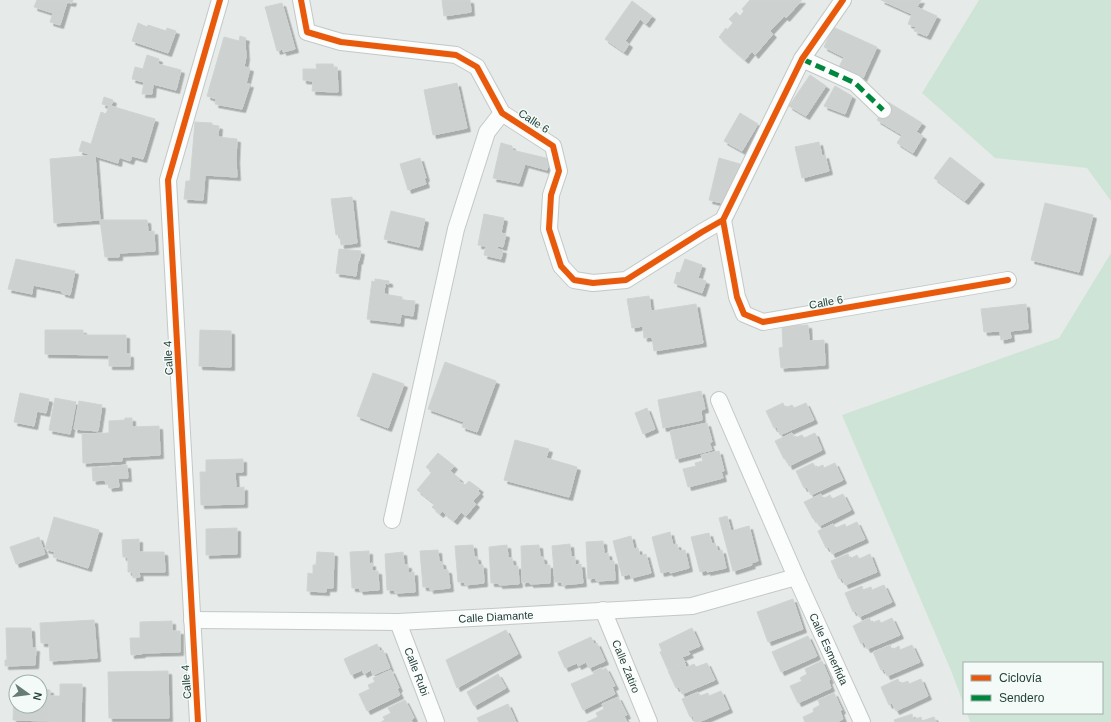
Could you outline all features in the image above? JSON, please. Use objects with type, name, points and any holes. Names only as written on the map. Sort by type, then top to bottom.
[{"type":"street","name":"Calle 4","points":[[198,722],[168,180],[220,0]]},
{"type":"street","name":"Calle 6","points":[[301,0],[307,32],[342,42],[456,56],[477,67],[502,113],[553,146],[559,171],[551,195],[550,228],[561,266],[574,280],[593,283],[626,280],[723,220],[737,297],[741,308],[744,314],[763,322],[1008,280]]},
{"type":"street","points":[[723,220],[802,59],[843,0]]},
{"type":"street","points":[[802,59],[855,82],[882,110]]},
{"type":"street","points":[[392,520],[456,229],[487,132],[502,113]]},
{"type":"street","name":"Calle Esmerfida","points":[[718,400],[862,722]]},
{"type":"street","name":"Calle Diamante","points":[[192,620],[398,622],[692,606],[796,577]]},
{"type":"street","name":"Calle Zatiro","points":[[603,610],[649,722]]},
{"type":"street","name":"Calle Rubi","points":[[398,622],[436,722]]},
{"type":"green space","points":[[979,0],[1111,0],[1111,201],[1087,168],[995,158],[922,93]]},
{"type":"green space","points":[[1111,253],[1111,722],[970,722],[967,714],[1103,714],[1103,662],[963,662],[963,702],[952,673],[842,415],[1059,338]]},
{"type":"building","points":[[37,0],[73,0],[72,3],[67,2],[60,25],[50,22],[53,13],[34,7]]},
{"type":"building","points":[[442,0],[470,0],[471,12],[444,16]]},
{"type":"building","points":[[750,0],[802,0],[786,18],[784,16],[770,31],[773,34],[755,55],[752,51],[745,60],[719,37],[726,28],[727,30],[733,23],[729,19],[736,12],[740,16],[744,11],[742,9]]},
{"type":"building","points":[[881,0],[921,0],[917,7],[937,16],[927,36],[914,31],[916,27],[908,24],[912,14]]},
{"type":"building","points":[[632,1],[652,16],[646,24],[640,19],[625,41],[629,44],[624,52],[605,39]]},
{"type":"building","points":[[282,3],[295,49],[283,52],[283,49],[277,51],[265,7]]},
{"type":"building","points":[[138,23],[147,27],[148,25],[166,31],[167,28],[176,31],[168,53],[132,41]]},
{"type":"building","points":[[833,27],[877,47],[863,78],[839,67],[844,57],[824,47]]},
{"type":"building","points":[[240,36],[246,38],[246,57],[244,67],[250,68],[246,84],[250,84],[242,109],[215,104],[216,99],[207,96],[224,37],[239,41]]},
{"type":"building","points":[[147,55],[159,59],[158,64],[181,70],[176,90],[153,84],[152,94],[142,94],[144,82],[132,79],[135,67],[143,69]]},
{"type":"building","points":[[316,64],[333,64],[334,68],[337,67],[338,92],[312,91],[313,81],[303,80],[303,69],[317,69]]},
{"type":"building","points":[[810,75],[826,86],[806,116],[789,106]]},
{"type":"building","points":[[457,83],[467,128],[433,135],[424,90]]},
{"type":"building","points":[[835,86],[852,96],[845,114],[824,106]]},
{"type":"building","points":[[104,97],[113,100],[111,106],[155,119],[143,159],[132,156],[130,161],[119,157],[118,163],[79,151],[82,141],[91,144],[101,112],[106,114],[109,106],[102,104]]},
{"type":"building","points":[[888,102],[922,123],[916,132],[923,136],[913,153],[897,143],[902,135],[877,120]]},
{"type":"building","points":[[740,113],[758,124],[742,151],[724,141]]},
{"type":"building","points":[[195,122],[212,123],[212,125],[219,126],[218,137],[237,139],[237,177],[205,175],[203,200],[184,199],[186,181],[190,181]]},
{"type":"building","points":[[819,142],[822,156],[825,155],[829,171],[802,178],[795,147]]},
{"type":"building","points":[[501,143],[512,146],[512,150],[550,159],[547,170],[525,164],[519,183],[493,178]]},
{"type":"building","points":[[95,155],[100,220],[54,223],[50,159]]},
{"type":"building","points":[[950,157],[981,181],[965,201],[934,178]]},
{"type":"building","points":[[420,158],[426,178],[424,178],[426,184],[408,190],[400,164]]},
{"type":"building","points":[[719,158],[740,164],[730,205],[709,200]]},
{"type":"building","points":[[352,197],[357,243],[341,245],[340,234],[336,235],[331,199]]},
{"type":"building","points":[[1045,203],[1093,215],[1079,272],[1031,260]]},
{"type":"building","points":[[391,211],[425,219],[419,247],[384,239]]},
{"type":"building","points":[[484,214],[504,218],[501,233],[506,234],[503,247],[498,246],[497,249],[503,250],[501,259],[484,255],[486,246],[478,245]]},
{"type":"building","points":[[100,220],[147,220],[148,232],[154,231],[155,251],[119,253],[119,257],[105,257]]},
{"type":"building","points":[[339,249],[361,251],[356,276],[336,273]]},
{"type":"building","points":[[16,259],[75,271],[70,295],[62,293],[62,291],[33,285],[32,294],[8,289]]},
{"type":"building","points":[[685,259],[702,265],[698,278],[706,281],[702,293],[674,283],[677,272],[680,273]]},
{"type":"building","points":[[375,279],[389,281],[389,284],[385,283],[384,294],[402,297],[402,300],[415,301],[413,316],[401,314],[400,323],[367,319],[372,281],[375,282]]},
{"type":"building","points":[[649,296],[651,311],[696,304],[703,343],[654,351],[652,337],[644,338],[643,326],[632,328],[627,299]]},
{"type":"building","points":[[1026,304],[1028,329],[1010,331],[1011,338],[1001,340],[1000,331],[984,332],[981,309]]},
{"type":"building","points":[[808,325],[809,341],[824,340],[825,365],[781,368],[779,348],[783,347],[782,326]]},
{"type":"building","points":[[45,330],[83,330],[83,335],[126,335],[126,354],[130,354],[130,366],[109,366],[109,355],[45,354]]},
{"type":"building","points":[[200,330],[231,331],[231,367],[199,366]]},
{"type":"building","points":[[445,362],[496,381],[477,432],[462,427],[464,422],[428,409]]},
{"type":"building","points":[[373,373],[404,384],[388,428],[357,416]]},
{"type":"building","points":[[701,391],[705,409],[701,410],[702,420],[663,428],[658,400]]},
{"type":"building","points":[[20,393],[49,399],[46,413],[37,411],[34,426],[14,422]]},
{"type":"building","points":[[55,398],[76,402],[70,434],[49,430]]},
{"type":"building","points":[[79,401],[102,405],[98,431],[74,429]]},
{"type":"building","points":[[783,403],[785,408],[792,405],[794,408],[806,403],[814,420],[780,435],[777,427],[774,428],[766,411]]},
{"type":"building","points":[[647,408],[655,429],[643,434],[635,413]]},
{"type":"building","points":[[125,418],[132,418],[132,427],[159,426],[160,455],[122,457],[122,461],[83,463],[82,434],[109,433],[109,421],[125,420]]},
{"type":"building","points":[[707,423],[712,442],[709,442],[712,450],[676,459],[670,431]]},
{"type":"building","points":[[792,433],[795,438],[802,435],[804,438],[815,433],[822,450],[789,466],[786,458],[784,459],[775,441]]},
{"type":"building","points":[[515,440],[549,449],[546,458],[577,467],[569,497],[504,480]]},
{"type":"building","points":[[719,451],[724,471],[721,471],[723,478],[688,487],[683,469],[696,466],[695,463],[703,461],[701,455]]},
{"type":"building","points":[[438,453],[454,466],[450,471],[460,479],[458,480],[465,485],[469,481],[480,489],[478,491],[480,493],[473,501],[476,504],[466,516],[461,512],[454,521],[442,511],[440,514],[432,507],[435,504],[417,490],[432,472],[426,467]]},
{"type":"building","points":[[243,459],[243,472],[235,472],[236,488],[244,487],[244,504],[201,505],[200,472],[206,472],[206,460]]},
{"type":"building","points":[[813,463],[816,468],[823,465],[824,468],[835,463],[843,480],[811,495],[807,487],[804,488],[796,471]]},
{"type":"building","points":[[127,465],[128,478],[118,478],[119,487],[109,488],[105,480],[93,481],[92,468]]},
{"type":"building","points":[[821,494],[823,499],[830,495],[832,499],[843,494],[851,510],[819,526],[815,518],[813,519],[804,502]]},
{"type":"building","points":[[727,516],[731,531],[749,526],[758,561],[751,563],[752,565],[733,571],[719,518]]},
{"type":"building","points":[[54,517],[99,530],[88,568],[53,557],[55,552],[45,549]]},
{"type":"building","points":[[857,522],[865,539],[832,554],[829,547],[826,548],[818,531],[833,524],[836,528],[845,524],[846,527]]},
{"type":"building","points":[[237,528],[237,554],[206,555],[206,529]]},
{"type":"building","points":[[670,532],[673,545],[677,544],[679,551],[685,550],[689,568],[670,573],[669,571],[661,573],[652,537]]},
{"type":"building","points":[[709,533],[712,544],[715,543],[718,551],[722,550],[726,568],[700,572],[691,537]]},
{"type":"building","points":[[631,536],[634,549],[638,548],[640,556],[646,554],[651,573],[631,578],[630,574],[622,576],[613,541]]},
{"type":"building","points":[[39,537],[45,554],[16,564],[10,547]]},
{"type":"building","points":[[139,539],[139,552],[164,552],[165,572],[139,572],[140,577],[133,578],[133,572],[128,572],[128,557],[123,557],[122,540]]},
{"type":"building","points":[[603,541],[604,554],[608,553],[609,561],[614,561],[615,580],[596,581],[596,578],[588,579],[586,542]]},
{"type":"building","points":[[570,544],[571,557],[575,557],[575,565],[581,564],[583,583],[562,585],[562,582],[555,582],[552,546]]},
{"type":"building","points":[[473,545],[474,557],[477,557],[478,565],[483,565],[484,583],[465,585],[465,582],[458,582],[455,546]]},
{"type":"building","points":[[507,545],[508,558],[512,558],[513,566],[518,566],[519,584],[499,585],[499,583],[491,583],[489,547]]},
{"type":"building","points":[[539,545],[540,557],[543,557],[544,565],[550,565],[550,583],[522,583],[521,546]]},
{"type":"building","points":[[438,550],[439,562],[442,562],[443,570],[448,570],[450,588],[430,590],[430,587],[423,587],[420,551]]},
{"type":"building","points":[[369,551],[369,564],[372,563],[372,571],[378,571],[379,590],[360,591],[359,588],[352,588],[350,552]]},
{"type":"building","points":[[317,552],[334,553],[333,588],[326,588],[326,592],[307,591],[308,573],[313,574],[313,565],[316,565]]},
{"type":"building","points":[[403,552],[404,565],[408,565],[408,573],[414,572],[415,592],[395,593],[394,590],[387,590],[385,554]]},
{"type":"building","points":[[848,554],[850,559],[857,555],[859,559],[870,554],[877,572],[845,585],[842,578],[839,579],[831,561]]},
{"type":"building","points":[[884,585],[892,602],[859,617],[856,611],[853,612],[845,593],[862,586],[863,590],[871,587],[872,590]]},
{"type":"building","points":[[793,599],[803,629],[768,642],[757,612]]},
{"type":"building","points":[[869,618],[872,623],[879,620],[881,623],[892,618],[900,635],[867,649],[864,642],[861,644],[853,626]]},
{"type":"building","points":[[94,620],[97,658],[50,661],[49,643],[41,643],[40,623]]},
{"type":"building","points":[[172,621],[172,631],[180,631],[180,652],[142,653],[131,655],[130,638],[140,638],[140,622]]},
{"type":"building","points":[[6,628],[31,628],[32,648],[36,648],[35,665],[5,666],[5,660],[7,660]]},
{"type":"building","points":[[692,628],[700,646],[688,651],[690,654],[682,657],[685,662],[668,670],[660,652],[662,651],[659,644]]},
{"type":"building","points":[[506,630],[518,654],[457,688],[446,660]]},
{"type":"building","points":[[808,636],[817,656],[781,672],[772,652]]},
{"type":"building","points":[[591,637],[594,644],[597,643],[605,661],[589,668],[586,662],[578,666],[577,663],[565,668],[558,652]]},
{"type":"building","points":[[377,644],[380,651],[383,650],[390,668],[373,675],[371,670],[364,674],[362,670],[351,675],[344,659]]},
{"type":"building","points":[[890,645],[892,650],[899,646],[900,650],[912,645],[920,662],[887,676],[884,669],[881,670],[873,652]]},
{"type":"building","points":[[822,661],[830,680],[828,680],[831,688],[798,703],[790,686],[802,681],[800,678],[807,674],[805,669]]},
{"type":"building","points":[[685,663],[686,668],[694,664],[696,667],[707,663],[715,680],[682,694],[679,687],[676,688],[668,671]]},
{"type":"building","points":[[601,668],[602,670],[606,668],[615,686],[612,687],[615,694],[583,710],[571,684],[594,674],[593,672]]},
{"type":"building","points":[[391,670],[399,688],[397,689],[400,695],[367,711],[359,694],[370,689],[368,685],[375,682],[373,678]]},
{"type":"building","points":[[168,671],[169,718],[109,718],[108,672]]},
{"type":"building","points":[[498,674],[506,688],[474,706],[467,692]]},
{"type":"building","points":[[898,679],[900,684],[908,681],[909,684],[921,679],[928,696],[896,711],[892,703],[889,705],[881,687]]},
{"type":"building","points":[[60,684],[82,684],[81,722],[49,722],[50,696],[60,696]]},
{"type":"building","points":[[48,690],[50,690],[49,721],[13,720],[13,714],[48,714]]},
{"type":"building","points":[[721,691],[729,709],[699,722],[695,722],[693,716],[690,717],[682,699],[698,692],[700,696],[708,693],[709,696]]},
{"type":"building","points":[[834,693],[842,710],[840,711],[843,719],[837,722],[805,722],[803,717],[814,712],[813,709],[820,705],[818,700]]},
{"type":"building","points":[[618,697],[627,715],[624,716],[627,722],[587,722],[598,717],[596,713],[604,709],[602,704]]},
{"type":"building","points":[[405,700],[414,718],[411,720],[412,722],[381,722],[385,720],[383,717],[391,713],[388,708]]},
{"type":"building","points":[[508,704],[516,722],[479,722],[477,718]]},
{"type":"building","points":[[912,714],[913,720],[921,717],[922,721],[934,717],[936,722],[895,722],[894,720]]},
{"type":"marked path","points":[[802,59],[855,83],[883,110]]},
{"type":"cycle path","points":[[198,722],[168,180],[220,0]]},
{"type":"cycle path","points":[[301,0],[307,32],[341,42],[456,55],[477,67],[502,113],[553,146],[559,171],[551,195],[549,229],[561,266],[574,280],[593,283],[626,280],[723,220]]},
{"type":"cycle path","points":[[843,0],[802,59],[723,220],[737,297],[744,314],[763,322],[1008,280]]}]
